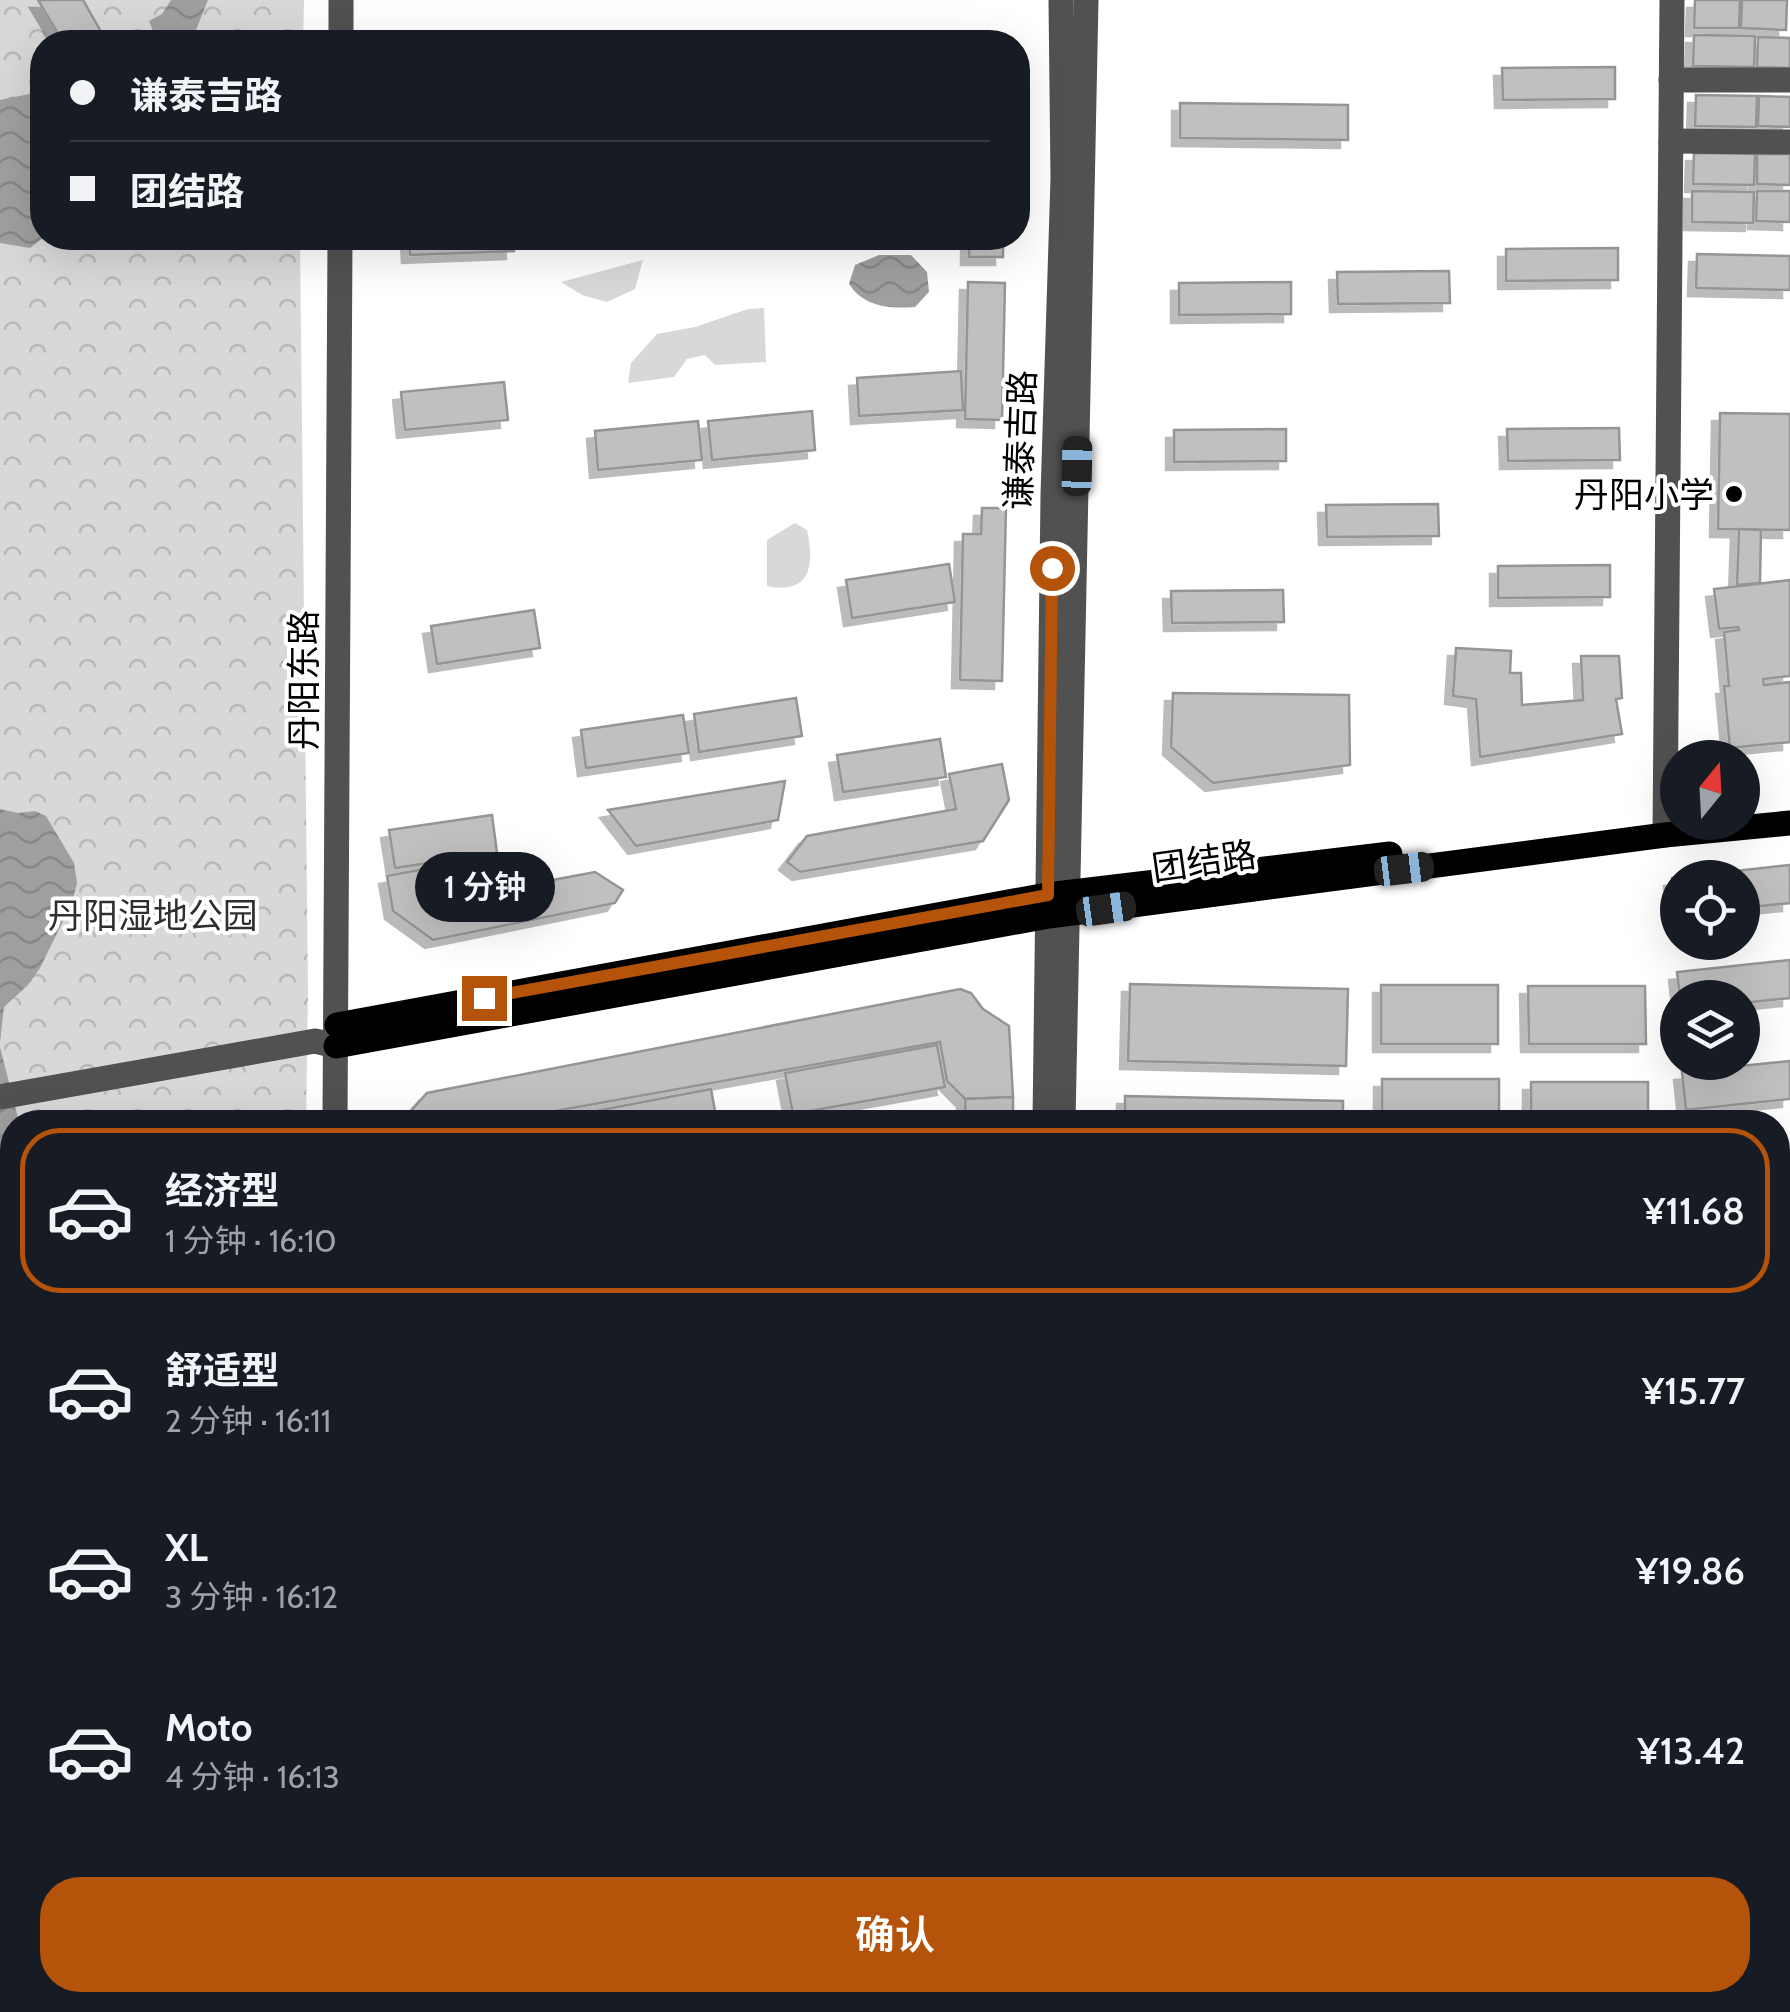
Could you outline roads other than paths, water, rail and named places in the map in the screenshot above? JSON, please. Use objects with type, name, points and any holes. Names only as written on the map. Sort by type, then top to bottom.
[{"type":"main road","points":[[1760,810],[1790,807]]},
{"type":"main road","name":"团结路","points":[[1760,823],[1790,823]]},
{"type":"main road","name":"团结路","points":[[329,1037],[1058,904],[1660,826]]},
{"type":"street","points":[[341,0],[341,30]]},
{"type":"street","name":"谦泰吉路","points":[[1061,0],[1063,179],[1053,495],[1063,1110]]},
{"type":"street","name":"谦泰吉路","points":[[1045,1110],[1058,904],[1086,0]]},
{"type":"street","points":[[1669,740],[1672,0]]},
{"type":"street","points":[[1671,80],[1790,80]]},
{"type":"street","points":[[1671,142],[1790,142]]},
{"type":"street","name":"丹阳东路","points":[[335,1110],[329,1037],[340,250]]},
{"type":"street","points":[[0,1097],[329,1037]]},
{"type":"water","points":[[171,0],[208,0],[196,30],[153,30],[149,21],[162,14]]},
{"type":"water","points":[[30,94],[30,248],[0,243],[0,100]]},
{"type":"water","points":[[879,255],[911,255],[927,272],[929,292],[915,307],[878,305],[862,298],[849,284],[855,265]]},
{"type":"water","points":[[0,809],[35,811],[46,816],[74,863],[77,883],[72,903],[40,968],[4,1007],[0,1042]]},
{"type":"water","points":[[0,1047],[16,1110],[0,1110]]},
{"type":"place","name":"丹阳小学","points":[[1734,494]]},
{"type":"park label","name":"丹阳湿地公园","points":[[153,915]]}]
